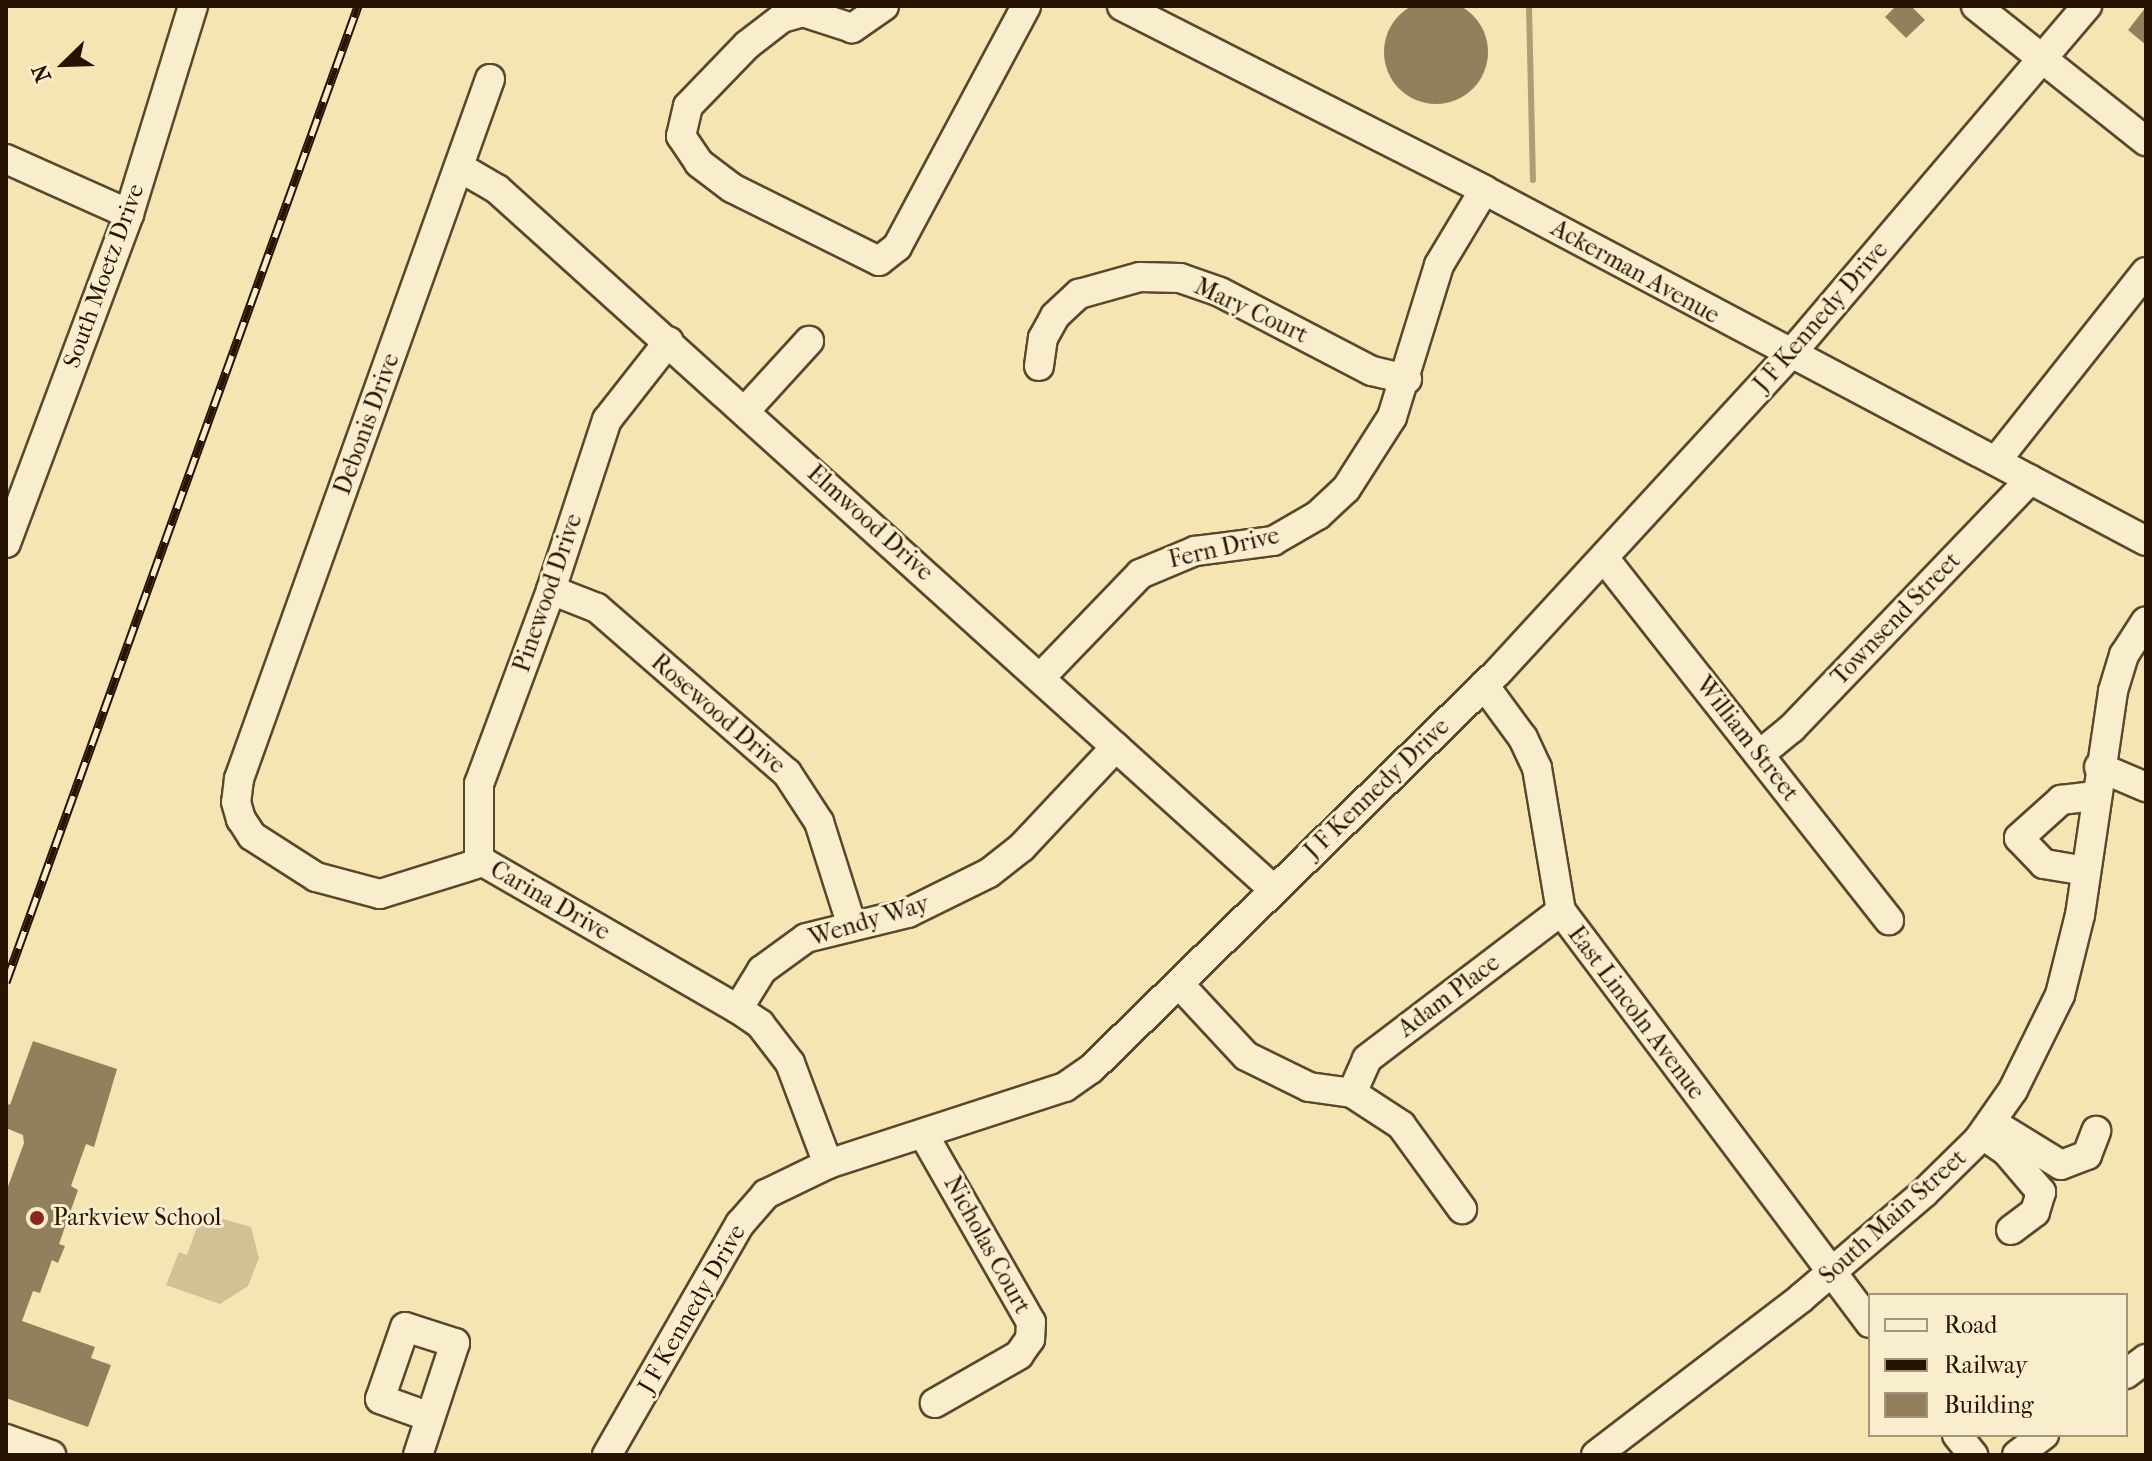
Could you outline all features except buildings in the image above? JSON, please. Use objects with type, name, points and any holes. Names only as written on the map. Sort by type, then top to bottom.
[{"type":"street","name":"South Moetz Drive","points":[[6,543],[129,214],[193,6]]},
{"type":"street","points":[[884,6],[852,28],[803,12],[782,18],[747,45],[688,106],[681,136],[699,163],[732,188],[879,261],[897,247],[1026,6]]},
{"type":"street","name":"Ackerman Avenue","points":[[1122,6],[1484,190],[1789,356],[2146,541]]},
{"type":"street","points":[[1976,6],[2146,141]]},
{"type":"street","name":"J F Kennedy Drive","points":[[607,1455],[740,1224],[766,1194],[828,1164],[925,1137],[1065,1087],[1180,985],[1273,889],[1484,685],[1604,558],[1789,356],[2087,6]]},
{"type":"street","name":"Debonis Drive","points":[[243,768],[490,79]]},
{"type":"street","points":[[6,159],[129,214]]},
{"type":"street","name":"Elmwood Drive","points":[[459,167],[497,189],[669,341],[1273,889]]},
{"type":"street","name":"Fern Drive","points":[[1041,677],[1140,574],[1195,551],[1273,541],[1318,515],[1346,489],[1369,457],[1407,379],[1439,265],[1484,190]]},
{"type":"street","points":[[1996,461],[2146,272]]},
{"type":"street","name":"Mary Court","points":[[1039,366],[1043,338],[1055,316],[1079,294],[1107,283],[1153,277],[1180,278],[1220,292],[1372,371],[1407,379]]},
{"type":"street","name":"Pinewood Drive","points":[[479,863],[479,784],[551,590],[607,420],[669,341]]},
{"type":"street","points":[[745,411],[809,341]]},
{"type":"street","name":"Townsend Street","points":[[1759,755],[1792,728],[2030,480]]},
{"type":"street","name":"William Street","points":[[1604,558],[1889,920]]},
{"type":"street","name":"Rosewood Drive","points":[[551,590],[597,608],[787,773],[819,822],[852,926]]},
{"type":"street","name":"South Main Street","points":[[1596,1455],[1830,1272],[1924,1193],[1986,1128],[2039,1045],[2060,995],[2086,871],[2099,767],[2124,655],[2146,621]]},
{"type":"street","name":"East Lincoln Avenue","points":[[1484,685],[1523,738],[1537,768],[1561,911],[1868,1320]]},
{"type":"street","name":"Wendy Way","points":[[738,1009],[762,970],[784,951],[806,938],[908,913],[989,873],[1022,847],[1116,747]]},
{"type":"street","points":[[2099,767],[2146,787]]},
{"type":"street","name":"Carina Drive","points":[[243,768],[236,802],[252,836],[316,877],[380,894],[479,863],[738,1009],[760,1024],[790,1063],[828,1164]]},
{"type":"street","points":[[2086,871],[2044,864],[2019,838],[2061,800],[2095,796]]},
{"type":"street","name":"Adam Place","points":[[1352,1093],[1367,1059],[1561,911]]},
{"type":"street","points":[[1180,985],[1246,1056],[1309,1087],[1352,1093],[1401,1125],[1462,1209]]},
{"type":"street","points":[[1986,1128],[2061,1165],[2087,1155],[2096,1131]]},
{"type":"street","points":[[1986,1128],[2041,1192],[2035,1212],[2011,1230]]},
{"type":"street","name":"Nicholas Court","points":[[925,1137],[1031,1322],[1030,1339],[1019,1355],[935,1403]]},
{"type":"street","points":[[2128,1372],[2146,1359]]},
{"type":"street","points":[[418,1455],[430,1417]]},
{"type":"street","points":[[1959,1437],[1973,1455]]},
{"type":"street","points":[[2017,1455],[2041,1437]]},
{"type":"street","points":[[6,1439],[51,1455]]},
{"type":"shaded area","points":[[202,1213],[251,1227],[259,1258],[248,1286],[220,1304],[166,1285],[179,1252],[187,1255]]},
{"type":"waterway","points":[[1529,6],[1533,180]]},
{"type":"railway","points":[[6,982],[358,6]]},
{"type":"place","name":"Parkview School","points":[[37,1218]]}]
